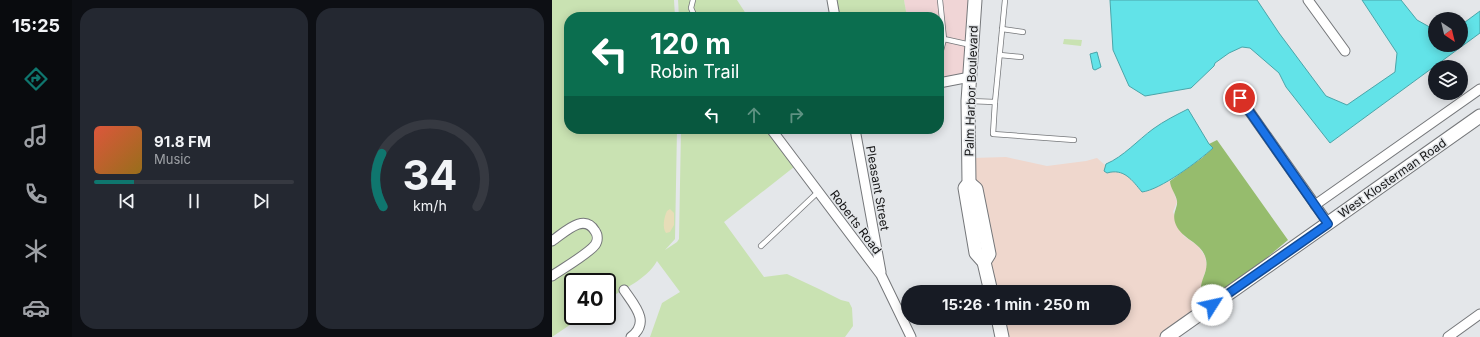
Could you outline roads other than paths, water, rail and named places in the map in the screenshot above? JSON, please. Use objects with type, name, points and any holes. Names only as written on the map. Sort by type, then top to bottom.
[{"type":"street","points":[[832,0],[833,12]]},
{"type":"street","name":"Palm Harbor Boulevard","points":[[975,0],[968,101],[969,183],[976,189],[989,254],[984,262],[989,285]]},
{"type":"street","points":[[1308,0],[1345,51]]},
{"type":"street","points":[[944,82],[970,78]]},
{"type":"street","points":[[1315,205],[1480,89]]},
{"type":"street","points":[[1240,98],[1328,224]]},
{"type":"street","name":"West Klosterman Road","points":[[1169,337],[1480,116]]},
{"type":"street","name":"Roberts Road","points":[[775,134],[881,275],[911,337]]},
{"type":"street","name":"Pleasant Street","points":[[855,134],[881,275]]},
{"type":"street","points":[[552,241],[579,223],[586,222],[591,225],[596,232],[597,239],[595,245],[589,250],[552,276]]},
{"type":"street","points":[[624,290],[638,310],[640,316],[639,329],[631,337]]},
{"type":"street","points":[[1448,337],[1480,314]]},
{"type":"street","points":[[999,325],[1002,337]]},
{"type":"lane","points":[[693,0],[691,8],[693,12]]},
{"type":"lane","points":[[940,0],[941,12]]},
{"type":"lane","points":[[1005,0],[993,134],[1074,140]]},
{"type":"lane","points":[[1002,29],[1023,32]]},
{"type":"lane","points":[[944,38],[971,45]]},
{"type":"lane","points":[[1000,55],[1021,57]]},
{"type":"lane","points":[[968,101],[995,102]]},
{"type":"lane","points":[[761,246],[818,192]]},
{"type":"water","points":[[1110,0],[1257,0],[1279,33],[1326,96],[1347,105],[1395,72],[1397,53],[1362,0],[1401,0],[1417,20],[1428,26],[1428,52],[1454,52],[1443,60],[1428,60],[1428,71],[1330,143],[1286,87],[1279,73],[1250,48],[1242,47],[1229,53],[1215,63],[1214,66],[1191,88],[1145,96],[1129,86],[1113,50]]},
{"type":"water","points":[[1480,11],[1480,33],[1468,42],[1468,20]]},
{"type":"water","points":[[1097,52],[1101,67],[1095,70],[1093,69],[1090,54]]},
{"type":"water","points":[[1188,109],[1209,144],[1213,148],[1199,160],[1169,181],[1142,192],[1127,176],[1118,172],[1107,173],[1104,171],[1106,164],[1124,153],[1153,129]]}]
